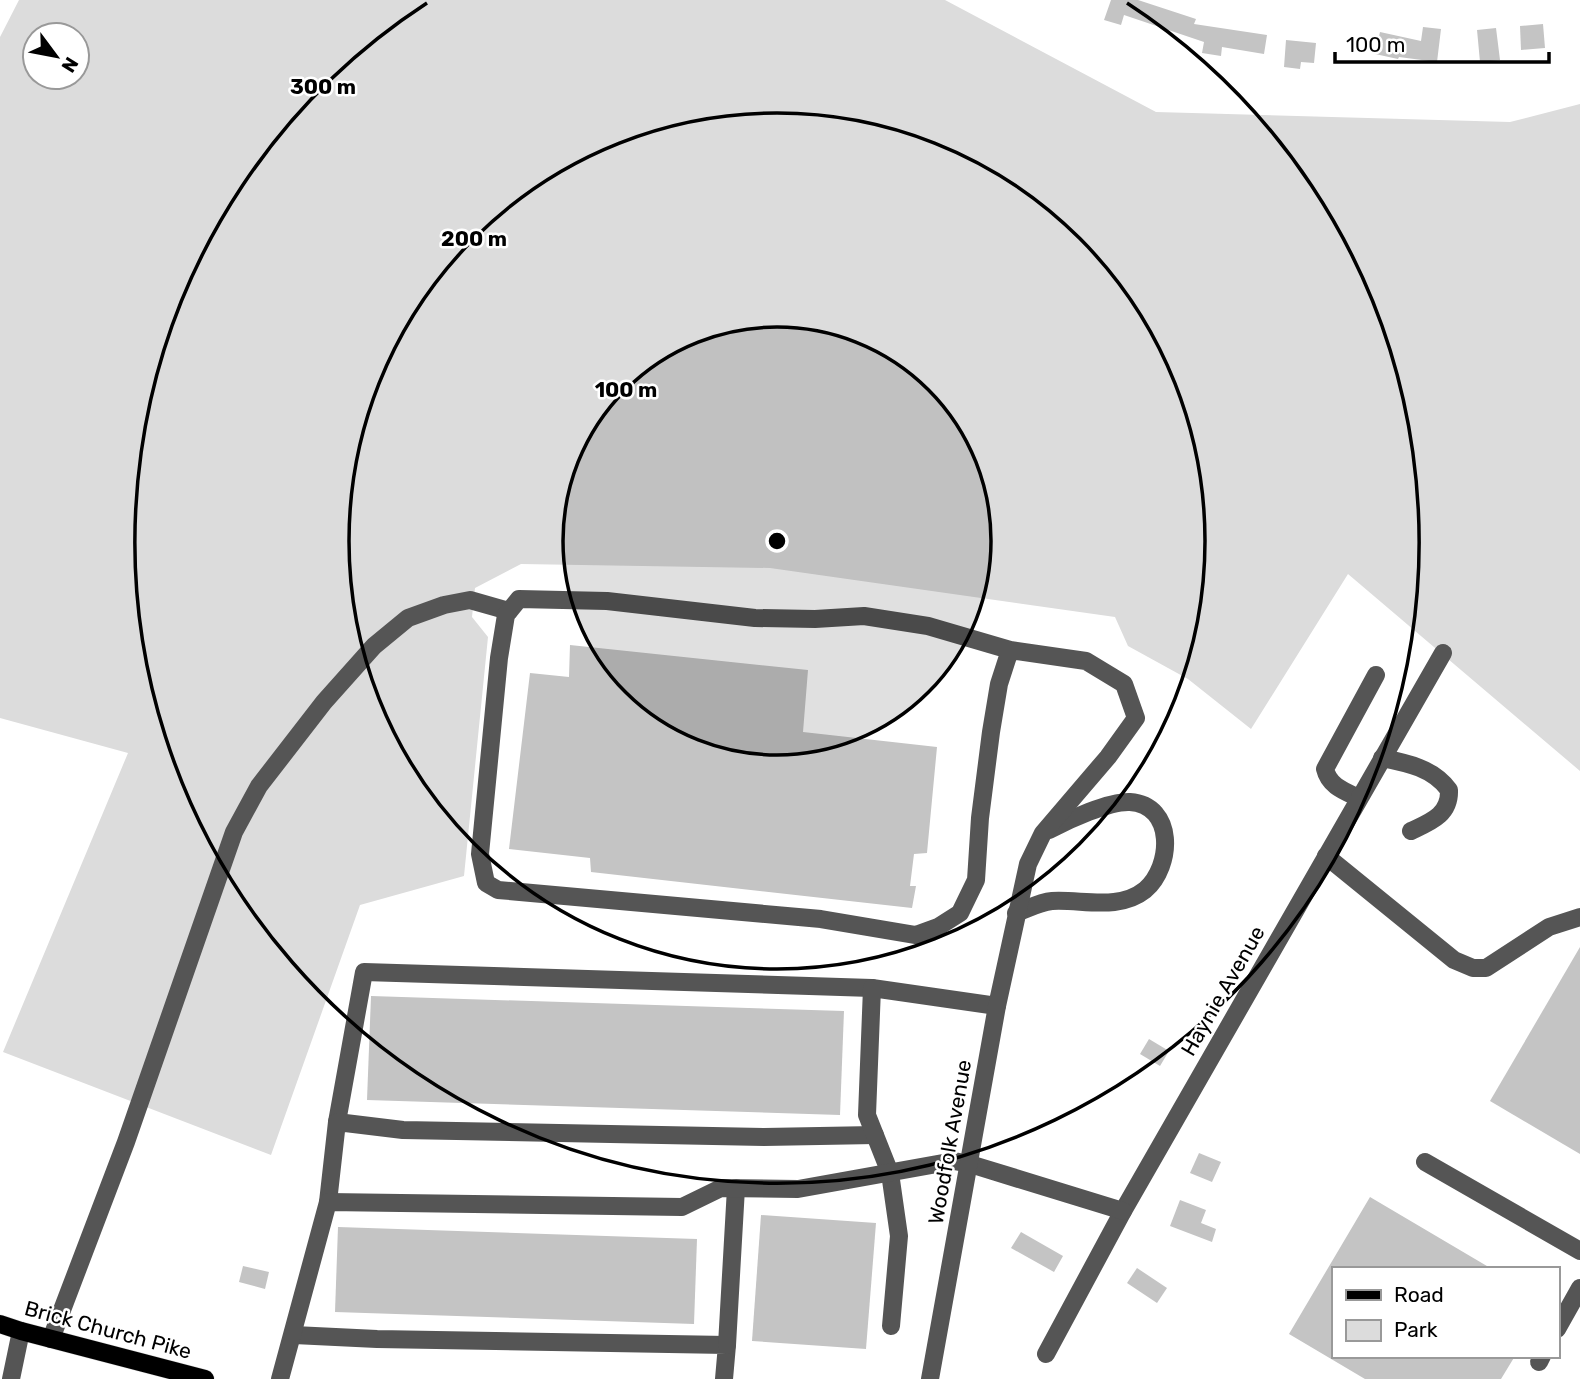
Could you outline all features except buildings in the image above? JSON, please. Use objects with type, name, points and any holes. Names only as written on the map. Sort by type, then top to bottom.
[{"type":"main road","name":"Brick Church Pike","points":[[0,1324],[167,1374],[205,1379]]},
{"type":"street","points":[[519,599],[607,601],[755,618],[864,616],[928,626],[1010,650],[999,684],[991,732],[980,818],[976,880],[960,914],[938,927],[916,935],[821,919],[498,890],[486,883],[480,854],[499,658],[506,615],[519,599]]},
{"type":"street","points":[[51,1339],[121,1154],[234,832],[260,786],[324,702],[374,646],[408,618],[444,605],[470,600],[509,611]]},
{"type":"street","name":"Woodfolk Avenue","points":[[930,1379],[997,1006],[1028,864],[1043,833],[1108,757],[1136,718],[1124,684],[1086,661],[1010,650]]},
{"type":"street","name":"Haynie Avenue","points":[[1046,1354],[1123,1211],[1443,653]]},
{"type":"street","points":[[1359,798],[1334,785],[1327,778],[1325,769],[1376,675]]},
{"type":"street","points":[[1382,758],[1420,768],[1442,781],[1449,790],[1447,807],[1443,813],[1411,831]]},
{"type":"street","points":[[1016,913],[1048,901],[1107,904],[1132,897],[1145,890],[1161,870],[1167,846],[1161,823],[1151,810],[1140,804],[1127,802],[1071,818],[1043,833]]},
{"type":"street","points":[[1326,856],[1454,960],[1473,968],[1486,968],[1549,928],[1580,918]]},
{"type":"street","points":[[280,1379],[328,1202],[337,1122],[364,972],[872,988],[997,1006]]},
{"type":"street","points":[[872,988],[867,1115],[890,1173],[899,1236],[891,1326]]},
{"type":"street","points":[[337,1122],[417,1130],[764,1137],[875,1135]]},
{"type":"street","points":[[328,1202],[682,1208],[721,1188],[798,1189],[954,1161],[1123,1211]]},
{"type":"street","points":[[1424,1162],[1580,1251]]},
{"type":"street","points":[[724,1379],[736,1188]]},
{"type":"street","points":[[1559,1326],[1580,1289]]},
{"type":"street","points":[[11,1379],[21,1331]]},
{"type":"street","points":[[294,1335],[727,1345]]},
{"type":"green space","points":[[19,0],[945,0],[1156,112],[1510,122],[1580,104],[1580,771],[1348,574],[1251,729],[1188,679],[1128,646],[1115,617],[770,568],[521,564],[475,588],[472,617],[488,637],[464,876],[360,905],[271,1155],[3,1052],[128,753],[0,718],[0,37]]}]
